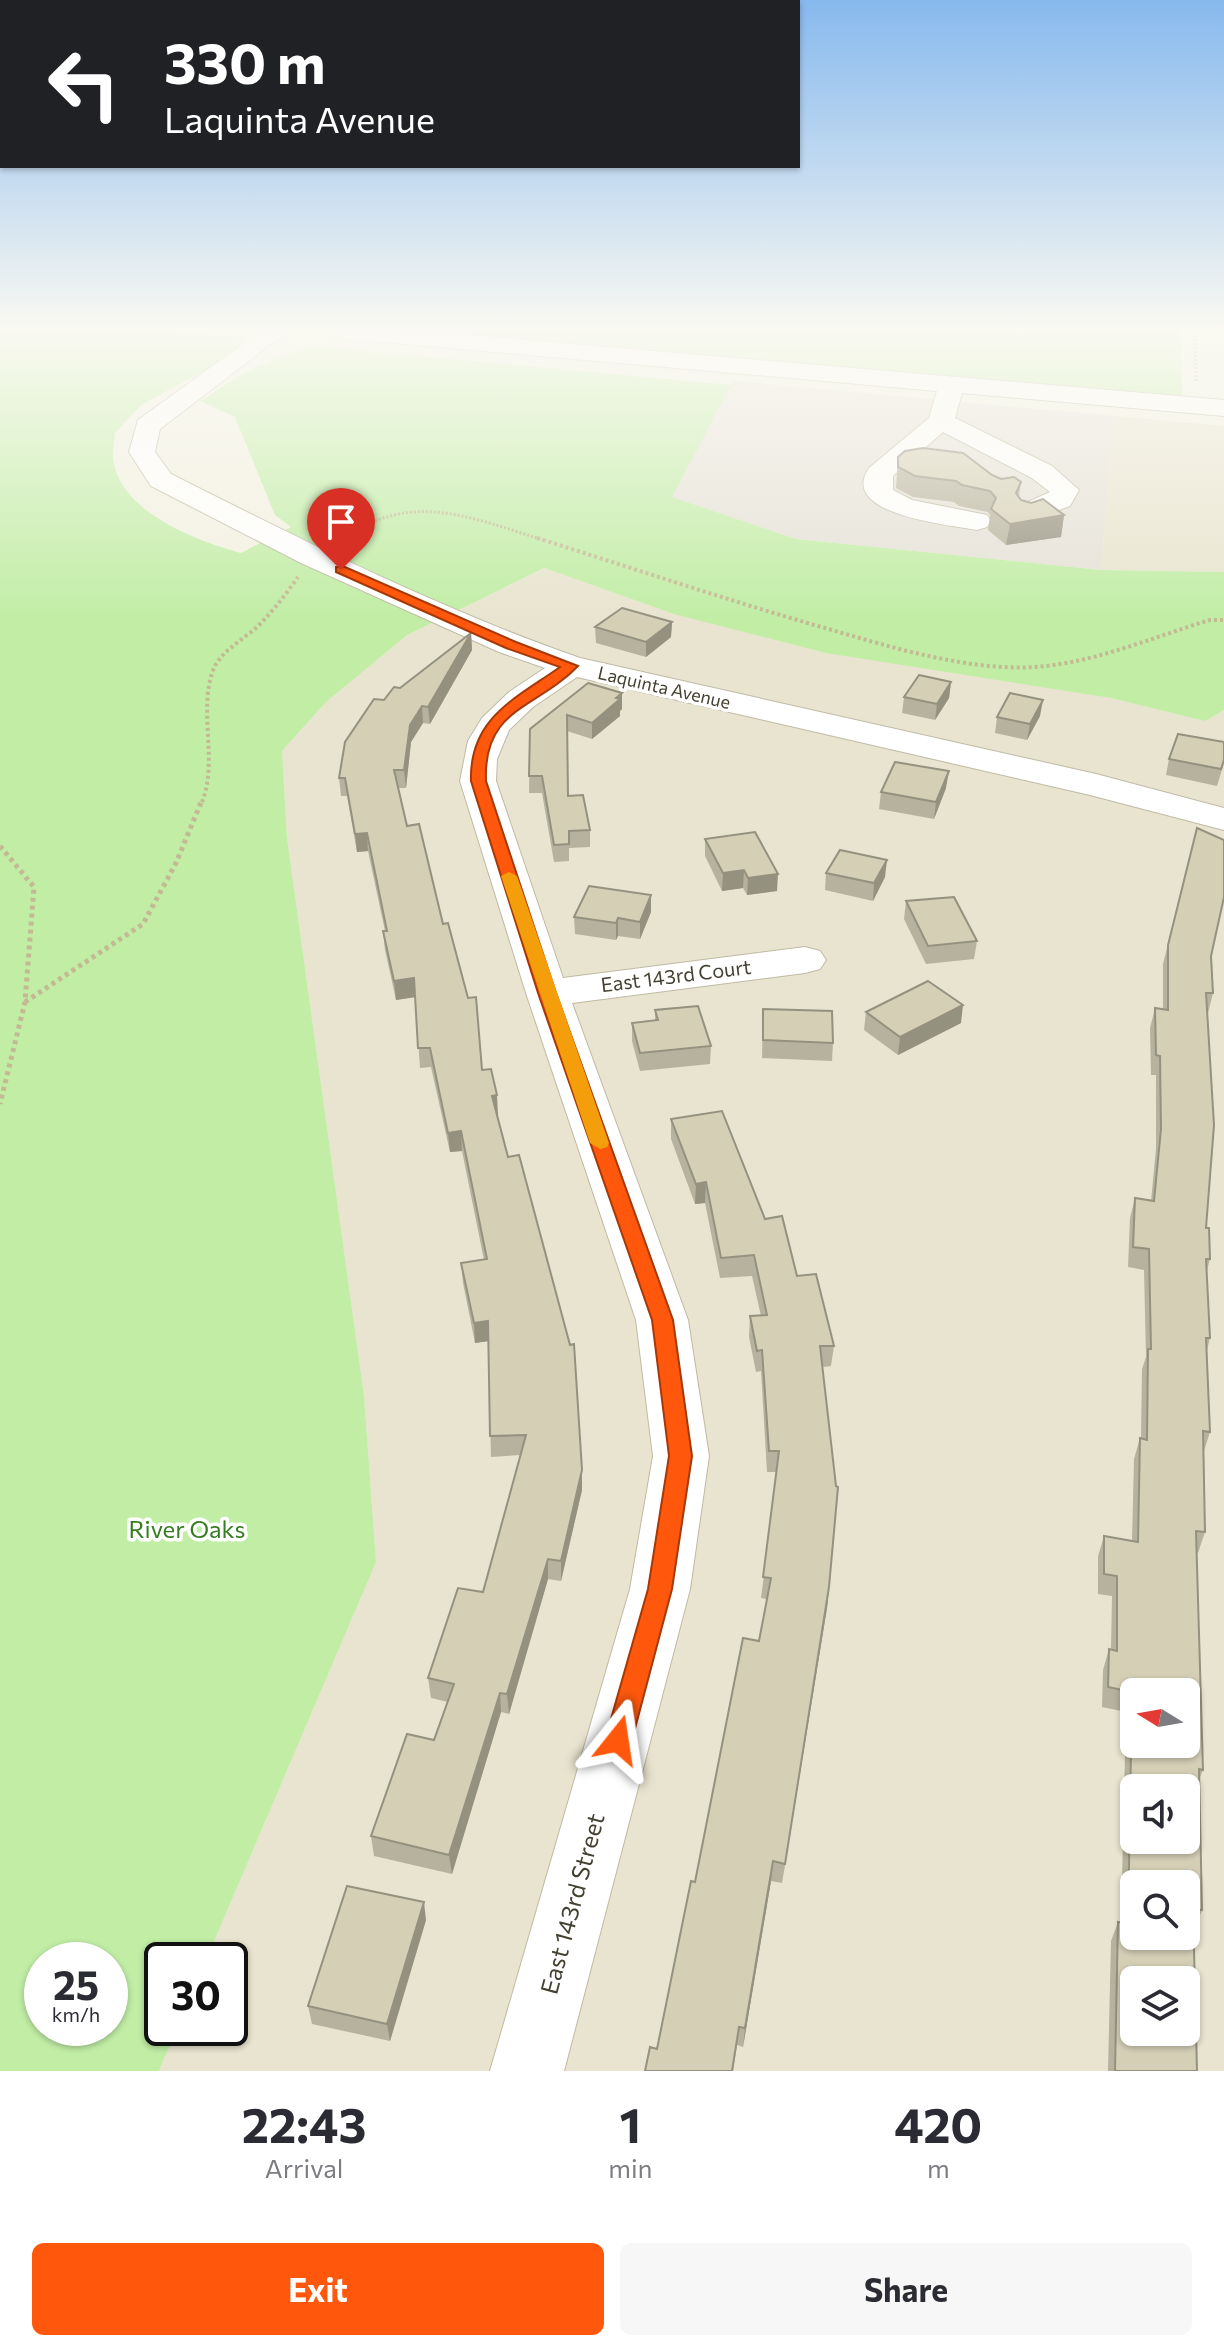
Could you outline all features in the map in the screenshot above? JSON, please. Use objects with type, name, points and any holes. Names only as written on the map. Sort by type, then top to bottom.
[{"type":"street","name":"Laquinta Avenue","points":[[147,428],[142,452],[161,480],[312,557],[511,645],[571,666],[1096,785],[1224,819]]},
{"type":"street","points":[[933,428],[879,474],[879,494],[904,507],[977,521]]},
{"type":"street","points":[[954,428],[1042,472],[1065,490],[1060,500],[1029,512]]},
{"type":"street","name":"East 143rd Street","points":[[527,2071],[660,1589],[681,1456],[662,1320],[547,993],[478,781],[478,757],[486,734],[503,714],[571,666]]},
{"type":"street","name":"East 143rd Court","points":[[547,993],[805,960]]},
{"type":"path","points":[[0,846],[34,887],[25,1002],[0,1104]]},
{"type":"shaded area","points":[[708,428],[1113,428],[1101,570],[796,539],[671,497]]},
{"type":"shaded area","points":[[1113,428],[1224,428],[1224,572],[1101,570]]},
{"type":"shaded area","points":[[544,568],[674,614],[1111,698],[1205,721],[1224,710],[1224,2071],[159,2071],[169,2046],[248,2046],[248,1942],[214,1942],[376,1562],[364,1396],[287,838],[282,751],[326,702],[407,635]]},
{"type":"green space","name":"River Oaks","points":[[0,428],[120,428],[115,433],[113,457],[118,476],[129,494],[162,521],[182,532],[241,553],[291,527],[275,515],[239,428],[709,428],[672,497],[796,539],[1101,570],[1224,572],[1224,710],[1205,721],[1111,698],[826,653],[674,614],[544,568],[407,635],[326,702],[282,751],[287,838],[364,1396],[376,1562],[214,1942],[144,1942],[144,2046],[169,2046],[159,2071],[0,2071]]},
{"type":"building","points":[[923,448],[963,453],[992,475],[1001,479],[1014,477],[1021,482],[1016,493],[1021,500],[1031,503],[1043,499],[1064,515],[1010,524],[991,509],[996,498],[990,491],[956,481],[915,476],[898,467],[898,457],[905,451]]},
{"type":"building","points":[[622,608],[672,622],[646,642],[595,627]]},
{"type":"building","points":[[471,633],[428,707],[422,706],[410,725],[404,770],[394,770],[407,826],[419,824],[443,924],[448,923],[468,998],[476,997],[482,1070],[491,1069],[497,1095],[492,1096],[508,1157],[519,1155],[570,1345],[574,1344],[582,1470],[561,1561],[548,1559],[507,1694],[500,1693],[449,1855],[371,1836],[407,1734],[434,1740],[454,1684],[428,1678],[458,1588],[483,1592],[526,1435],[490,1436],[488,1321],[474,1323],[461,1263],[487,1259],[461,1131],[448,1133],[430,1048],[418,1048],[414,978],[394,981],[367,833],[355,834],[345,778],[339,778],[345,742],[374,699],[384,700],[394,687],[400,688]]},
{"type":"building","points":[[919,675],[951,682],[937,704],[904,697]]},
{"type":"building","points":[[588,683],[622,693],[616,698],[620,699],[592,723],[567,715],[568,796],[583,795],[590,830],[569,831],[569,844],[554,845],[542,776],[529,776],[530,729]]},
{"type":"building","points":[[1010,693],[1043,700],[1030,724],[997,717]]},
{"type":"building","points":[[1178,734],[1224,742],[1221,769],[1169,759]]},
{"type":"building","points":[[895,762],[949,771],[936,802],[881,792]]},
{"type":"building","points":[[1197,828],[1224,840],[1224,897],[1211,956],[1213,993],[1206,993],[1214,1125],[1206,1228],[1209,1228],[1210,1259],[1206,1259],[1210,1338],[1206,1338],[1210,1432],[1203,1431],[1205,1532],[1196,1531],[1203,1770],[1199,1769],[1199,1774],[1131,1774],[1131,1758],[1200,1758],[1200,1678],[1120,1678],[1120,1690],[1108,1687],[1109,1649],[1117,1651],[1117,1576],[1104,1574],[1104,1536],[1138,1542],[1140,1438],[1147,1440],[1148,1349],[1151,1349],[1149,1249],[1133,1247],[1135,1198],[1154,1201],[1161,1129],[1160,1056],[1156,1055],[1155,1008],[1168,1010],[1168,945]]},
{"type":"building","points":[[755,832],[778,874],[748,878],[744,870],[723,873],[705,839]]},
{"type":"building","points":[[840,850],[887,860],[874,883],[826,873]]},
{"type":"building","points":[[589,886],[651,895],[640,922],[618,918],[616,923],[574,917]]},
{"type":"building","points":[[954,897],[977,941],[928,946],[906,901]]},
{"type":"building","points":[[928,981],[963,1005],[900,1037],[866,1012]]},
{"type":"building","points":[[698,1006],[711,1046],[640,1053],[632,1023],[658,1020],[655,1010]]},
{"type":"building","points":[[763,1009],[832,1011],[833,1043],[763,1040]]},
{"type":"building","points":[[722,1111],[765,1219],[782,1216],[797,1276],[816,1274],[834,1346],[820,1346],[838,1487],[829,1587],[785,1864],[773,1861],[745,2028],[739,2027],[732,2071],[645,2071],[650,2047],[657,2049],[691,1881],[695,1882],[743,1638],[759,1641],[771,1578],[763,1577],[779,1451],[769,1451],[762,1350],[757,1351],[750,1316],[767,1315],[754,1255],[721,1258],[706,1182],[696,1184],[671,1119]]},
{"type":"building","points":[[1200,1816],[1202,1910],[1200,1870],[1129,1870],[1129,1854],[1200,1854]]},
{"type":"building","points":[[347,1886],[424,1902],[387,2024],[308,2006]]},
{"type":"building","points":[[1118,1922],[1120,1950],[1194,1950],[1194,1966],[1120,1966],[1120,2046],[1196,2046],[1197,2071],[1115,2071]]},
{"type":"slow traffic","points":[[509,876],[600,1143]]},
{"type":"route","points":[[341,570],[511,645],[571,666],[503,714],[486,734],[478,757],[478,781],[547,993],[662,1320],[681,1456],[660,1589],[618,1740]]}]
